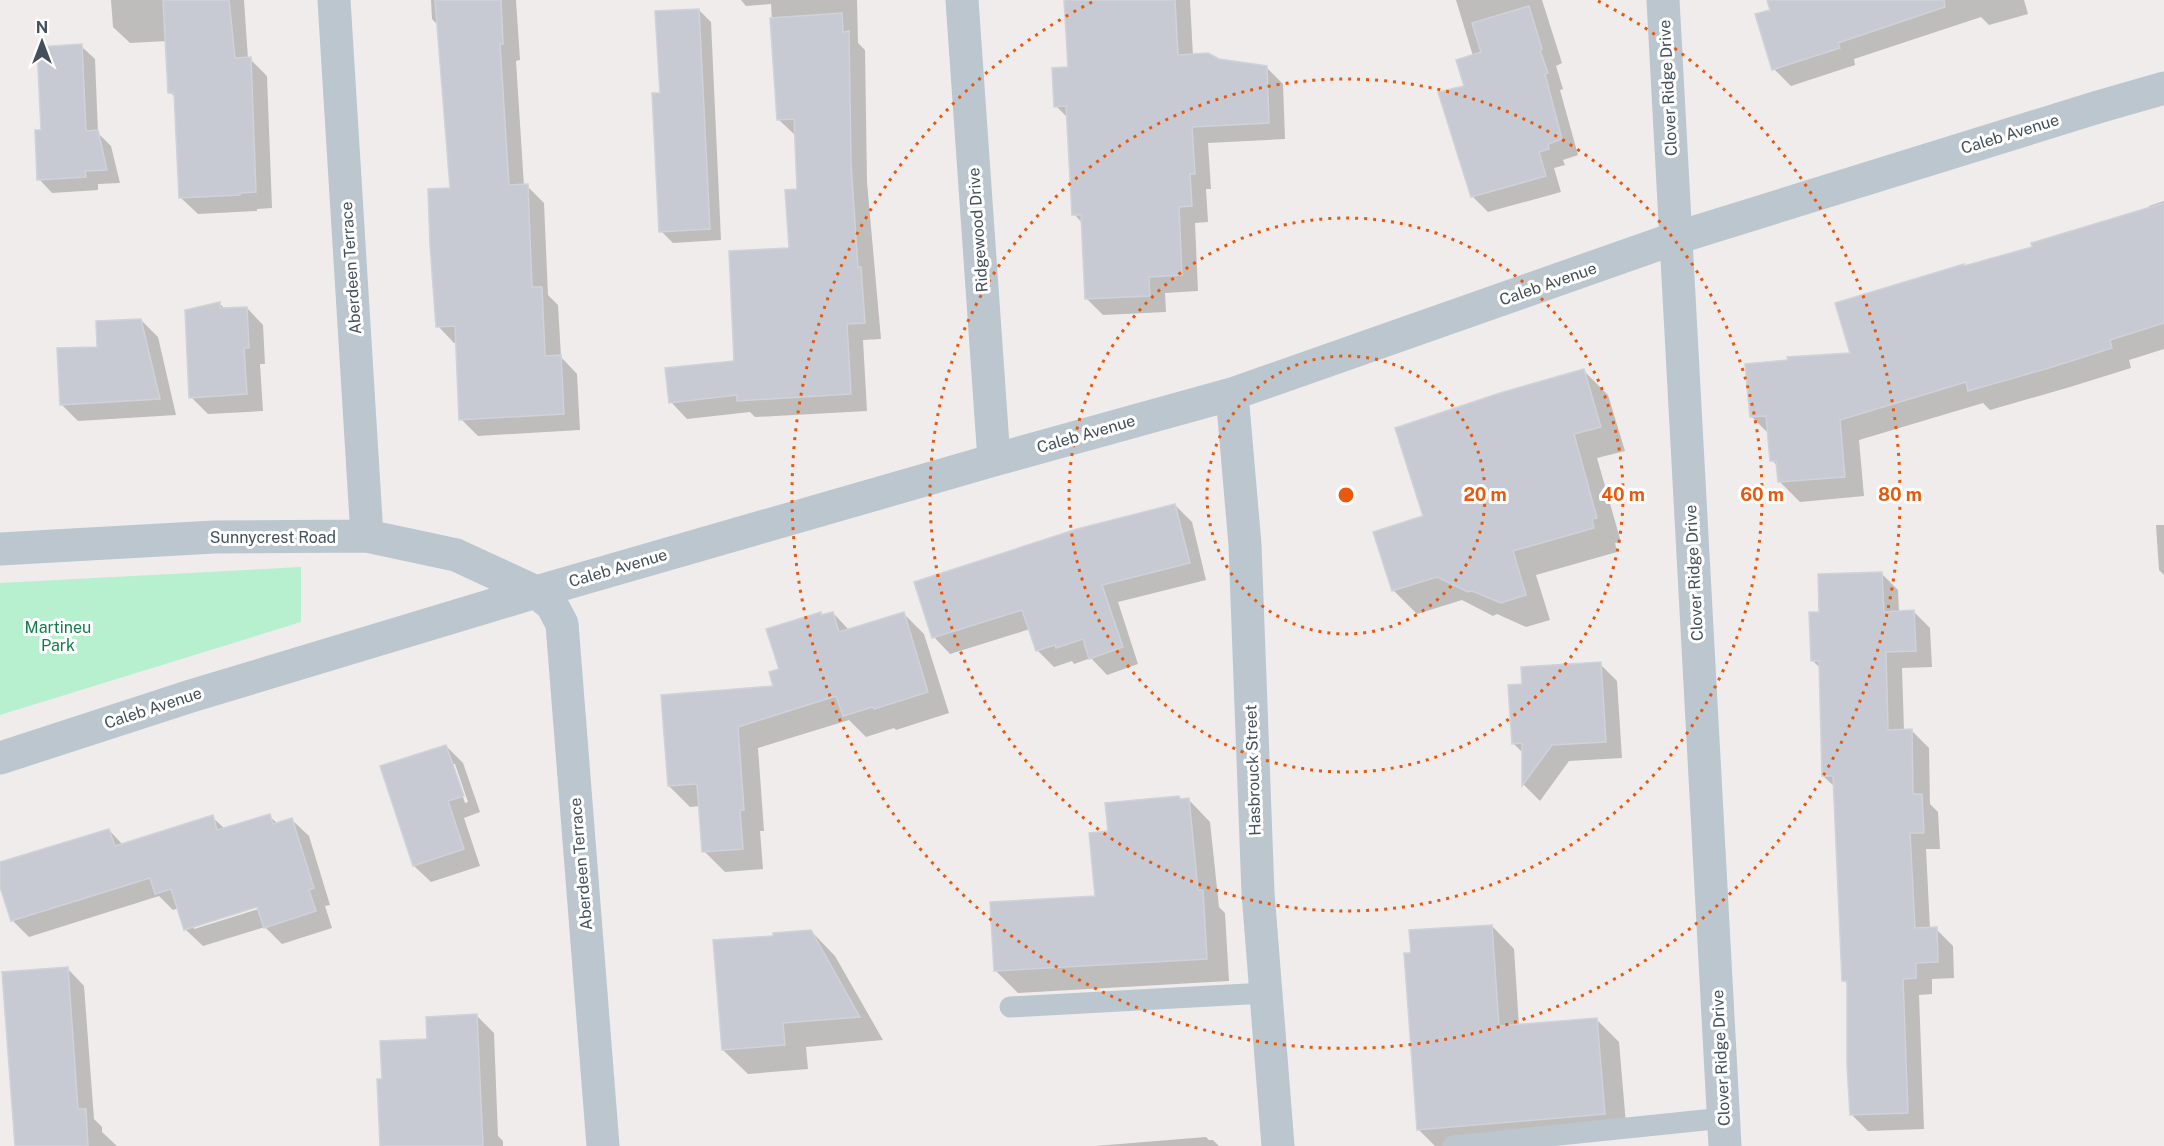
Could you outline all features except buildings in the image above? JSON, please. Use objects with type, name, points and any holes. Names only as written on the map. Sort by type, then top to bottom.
[{"type":"street","name":"Aberdeen Terrace","points":[[334,0],[367,536]]},
{"type":"street","name":"Ridgewood Drive","points":[[962,0],[994,460]]},
{"type":"street","name":"Clover Ridge Drive","points":[[1663,0],[1725,1132]]},
{"type":"street","name":"Caleb Avenue","points":[[0,758],[191,696],[536,592],[1232,394],[1676,238],[2098,106],[2164,88]]},
{"type":"street","name":"Hasbrouck Street","points":[[1232,394],[1245,545],[1258,893],[1278,1146]]},
{"type":"street","name":"Sunnycrest Road","points":[[0,549],[214,537],[367,536],[456,555],[536,592]]},
{"type":"street","name":"Aberdeen Terrace","points":[[536,592],[552,605],[562,624],[603,1146]]},
{"type":"lane","points":[[1010,1007],[1266,993]]},
{"type":"lane","points":[[1453,1146],[1725,1132]]},
{"type":"green space","name":"Martineu Park","points":[[301,567],[301,622],[0,715],[0,583]]}]
